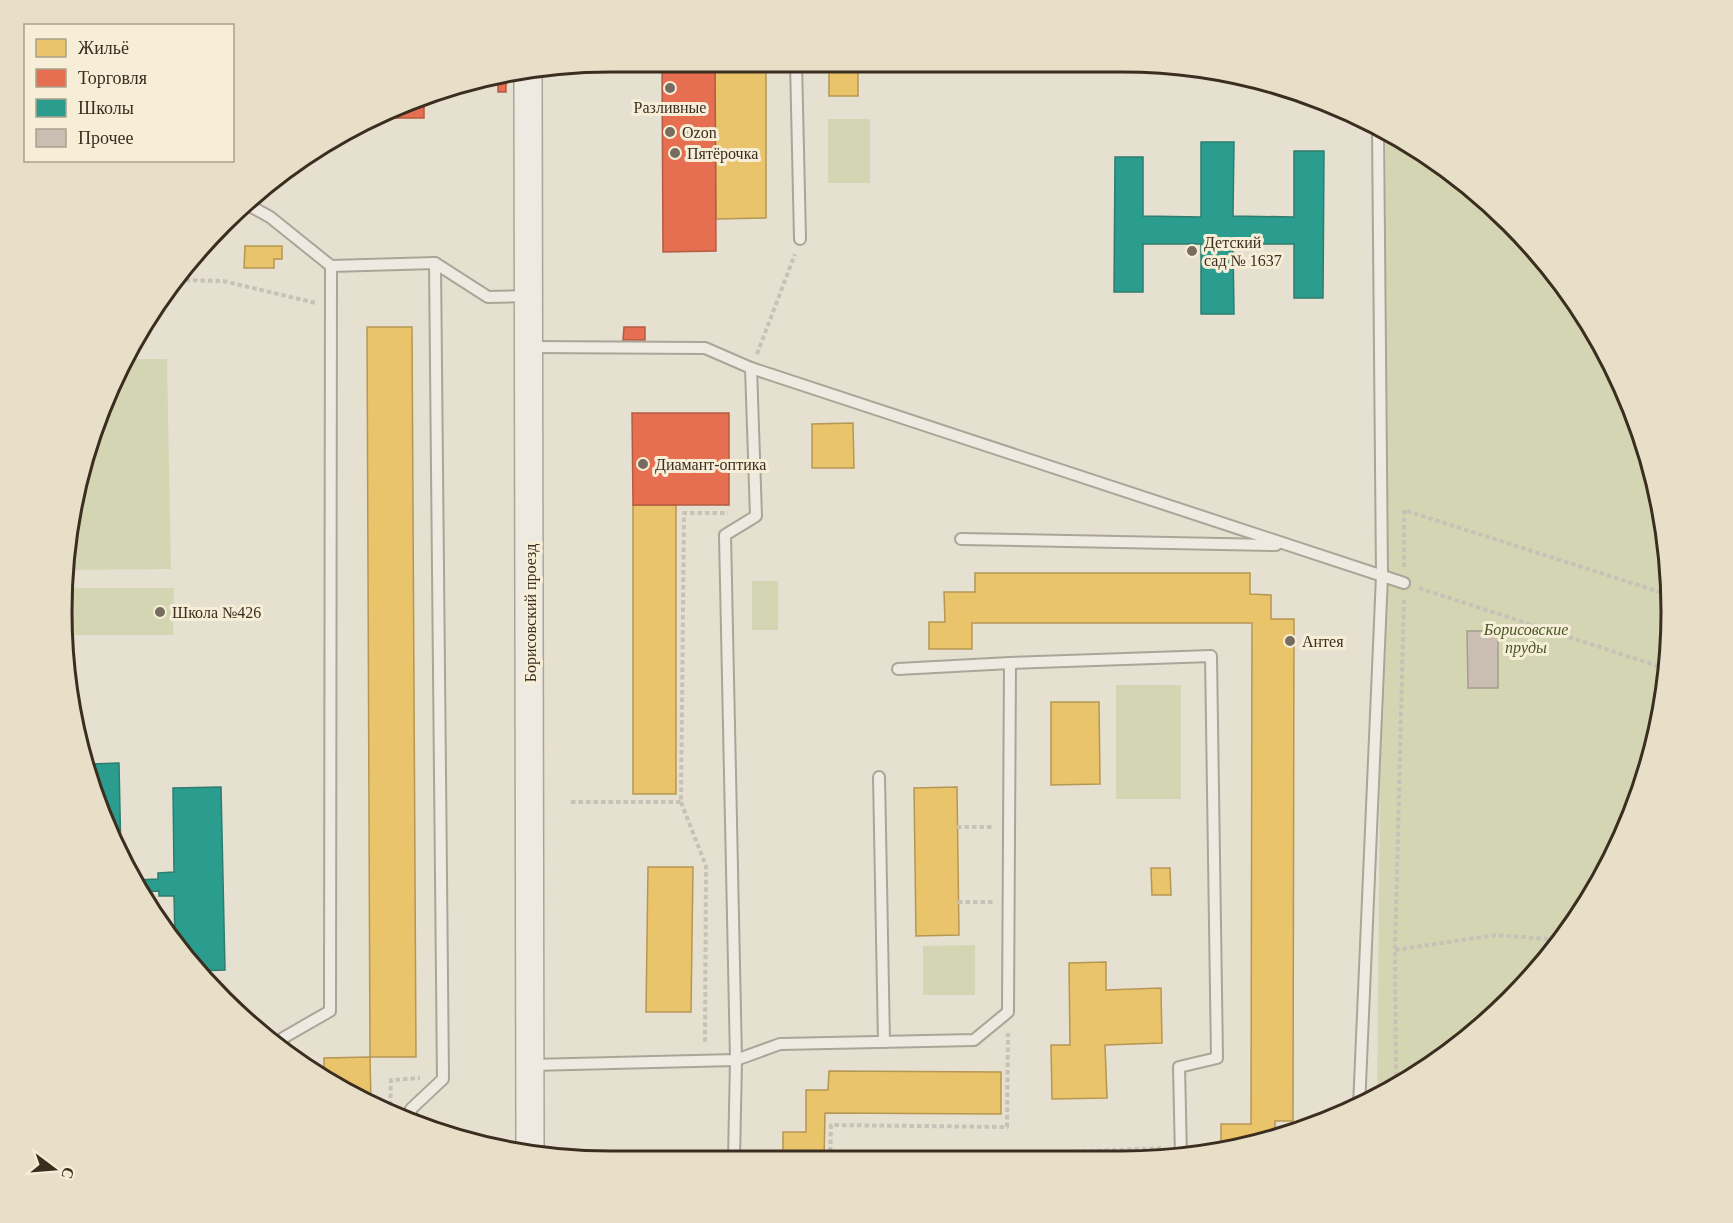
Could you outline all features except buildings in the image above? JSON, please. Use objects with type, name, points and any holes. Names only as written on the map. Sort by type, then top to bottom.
[{"type":"street","name":"Борисовский проезд","points":[[528,79],[530,1144]]},
{"type":"lane","points":[[796,72],[800,240]]},
{"type":"lane","points":[[1360,1095],[1382,576],[1378,137]]},
{"type":"lane","points":[[254,208],[270,216],[331,266],[435,263],[488,297],[529,296]]},
{"type":"lane","points":[[411,1112],[411,1109],[443,1079],[435,263]]},
{"type":"lane","points":[[283,1040],[330,1011],[331,266]]},
{"type":"lane","points":[[530,347],[705,348],[751,368],[1404,583]]},
{"type":"lane","points":[[734,1151],[736,1060],[725,535],[756,516],[751,368]]},
{"type":"lane","points":[[961,539],[1288,545]]},
{"type":"lane","points":[[898,669],[1210,656],[1217,1058],[1179,1067],[1181,1147]]},
{"type":"lane","points":[[531,1065],[736,1060],[780,1044],[974,1040],[1008,1012],[1010,663]]},
{"type":"lane","points":[[879,777],[884,1042]]},
{"type":"path","points":[[751,368],[800,240]]},
{"type":"path","points":[[185,280],[223,281],[331,307]]},
{"type":"path","points":[[1396,1076],[1395,950],[1404,510],[1660,592]]},
{"type":"path","points":[[705,1060],[706,866],[681,802],[684,513],[738,513]]},
{"type":"path","points":[[1404,583],[1658,666]]},
{"type":"path","points":[[571,802],[681,802]]},
{"type":"path","points":[[957,827],[1009,826]]},
{"type":"path","points":[[958,902],[1008,902]]},
{"type":"path","points":[[1395,950],[1496,935],[1551,939]]},
{"type":"path","points":[[830,1151],[831,1125],[1007,1127],[1008,1012]]},
{"type":"green space","points":[[828,119],[870,119],[870,183],[828,183]]},
{"type":"green space","name":"Борисовские пруды","points":[[1386,141],[1450,183],[1503,230],[1550,283],[1589,342],[1620,405],[1643,472],[1656,541],[1661,612],[1656,682],[1643,751],[1620,818],[1589,881],[1550,940],[1503,993],[1450,1040],[1377,1086]]},
{"type":"green space","points":[[135,359],[167,359],[171,569],[74,570],[82,506],[90,472],[113,405]]},
{"type":"green space","points":[[752,581],[778,581],[778,630],[752,630]]},
{"type":"green space","points":[[73,588],[174,588],[173,635],[73,635]]},
{"type":"green space","points":[[1116,685],[1181,685],[1181,799],[1116,799]]},
{"type":"green space","points":[[975,945],[975,995],[923,995],[923,946]]},
{"type":"place","name":"Разливные","points":[[670,88]]},
{"type":"place","name":"Ozon","points":[[670,132]]},
{"type":"place","name":"Пятёрочка","points":[[675,153]]},
{"type":"place","name":"Детский сад № 1637","points":[[1192,251]]},
{"type":"place","name":"Диамант-оптика","points":[[643,464]]},
{"type":"place","name":"Школа №426","points":[[160,612]]},
{"type":"place","name":"Антея","points":[[1290,641]]}]
